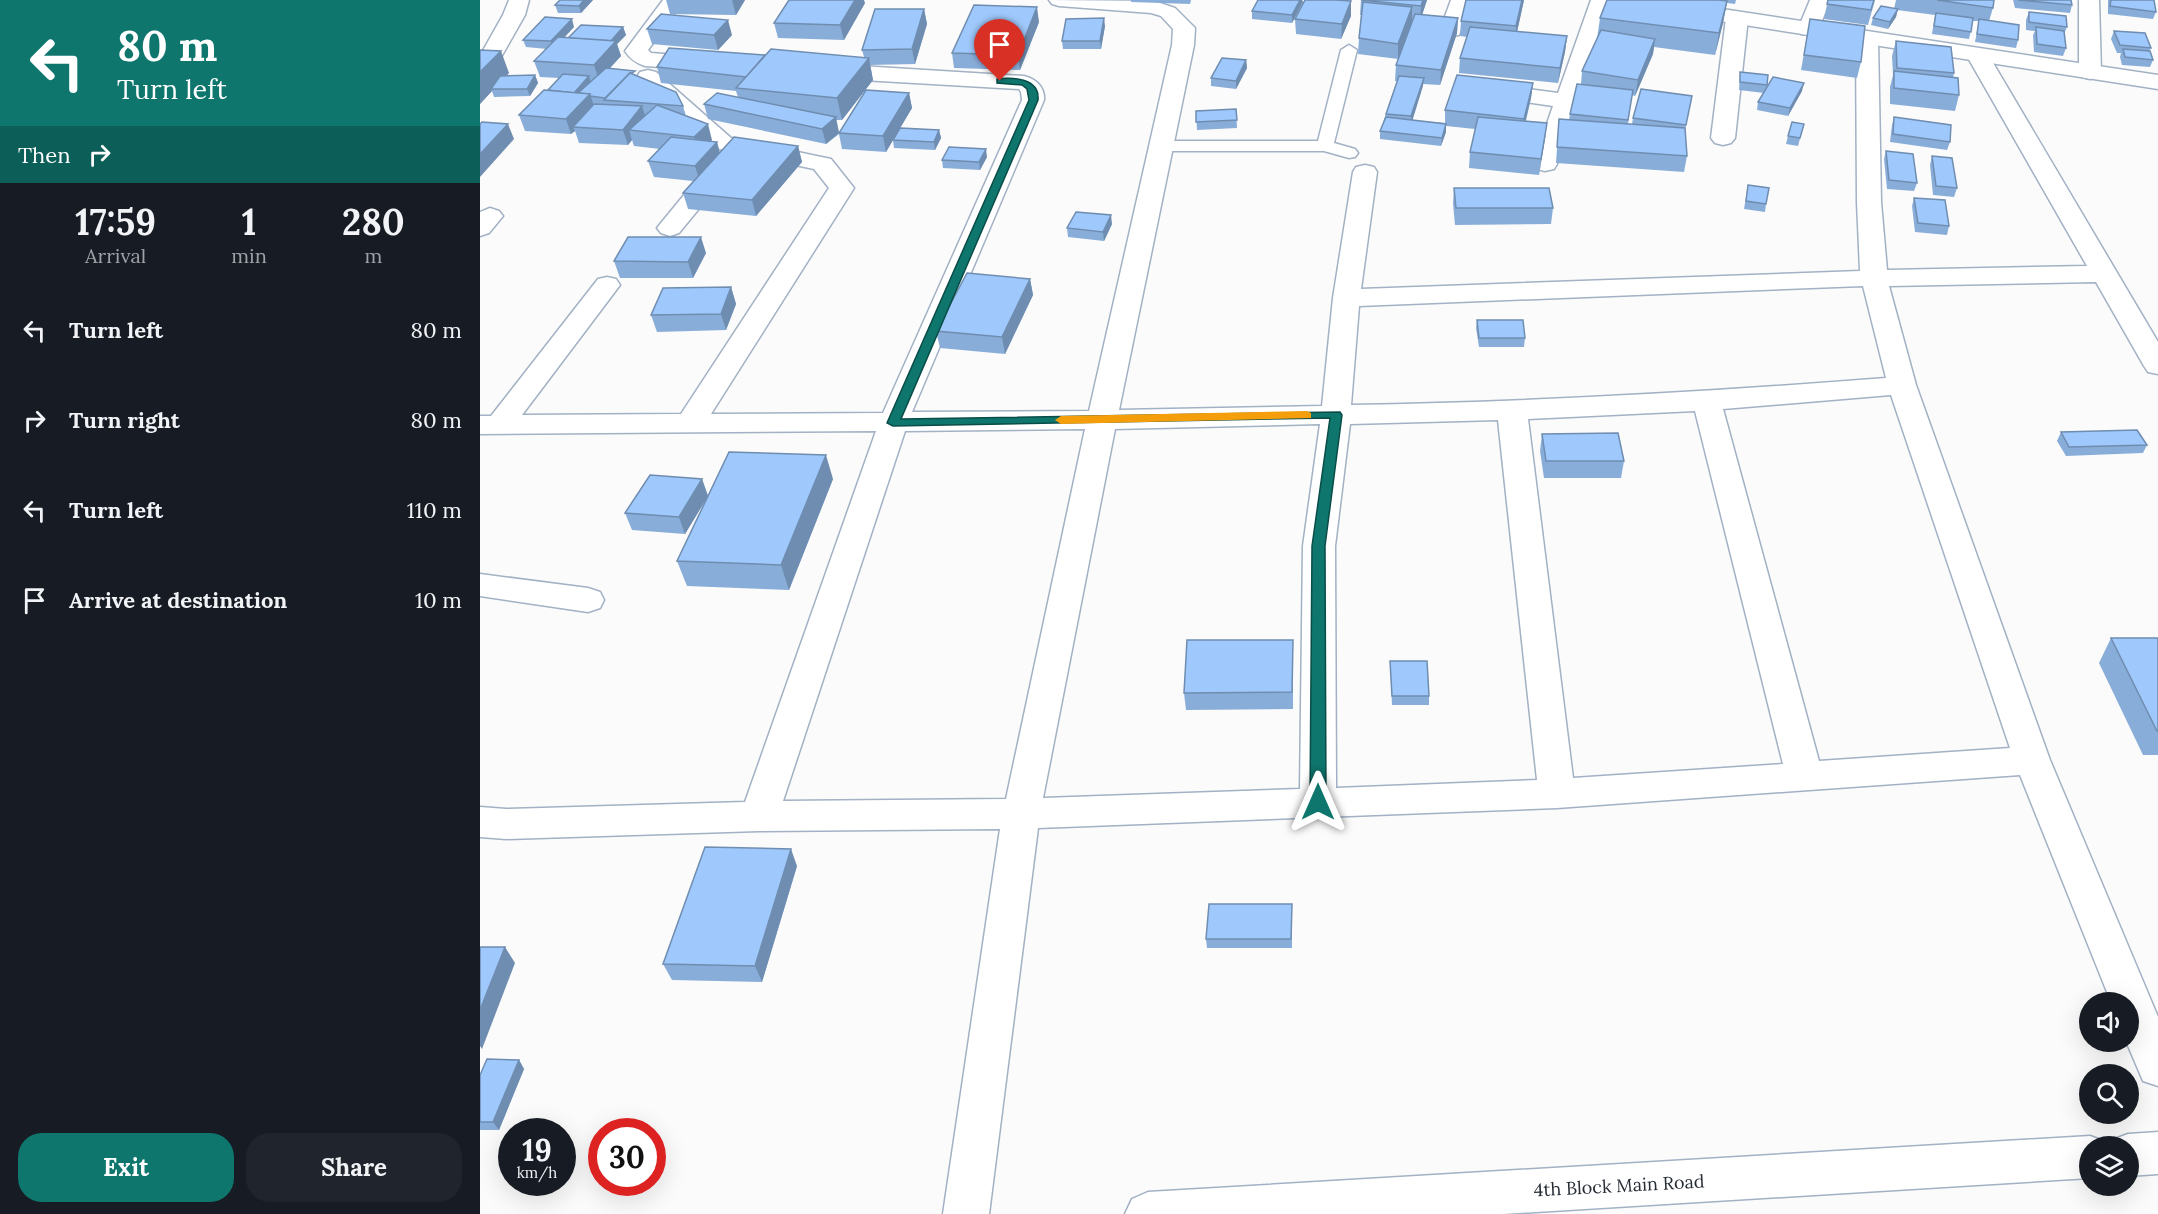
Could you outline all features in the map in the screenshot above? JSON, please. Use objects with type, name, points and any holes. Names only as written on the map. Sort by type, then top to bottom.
[{"type":"street","points":[[492,54],[514,15],[519,0]]},
{"type":"street","points":[[674,0],[636,51],[635,65],[723,143],[793,156],[822,164],[842,188],[689,425]]},
{"type":"street","points":[[966,1214],[1021,814],[1102,420],[1183,45],[1184,28],[1168,12],[1154,7],[1059,0]]},
{"type":"street","points":[[1450,30],[1461,0]]},
{"type":"street","points":[[1545,164],[1601,0]]},
{"type":"street","points":[[1622,0],[1670,4],[1737,18],[2158,82]]},
{"type":"street","points":[[1809,29],[1820,0]]},
{"type":"street","points":[[2089,0],[2090,72]]},
{"type":"street","points":[[1724,138],[1737,18]]},
{"type":"street","points":[[1867,38],[1869,202],[1874,278],[1902,385],[2032,760],[2158,1067]]},
{"type":"street","points":[[636,51],[645,59],[728,64]]},
{"type":"street","points":[[1977,56],[2158,366]]},
{"type":"street","points":[[759,816],[893,423],[1034,100],[1031,87],[1024,83],[811,69]]},
{"type":"street","points":[[1506,93],[1566,101]]},
{"type":"street","points":[[670,228],[737,146]]},
{"type":"street","points":[[1318,802],[1319,546],[1336,415],[1357,163]]},
{"type":"street","points":[[1346,298],[1874,278],[2105,274]]},
{"type":"street","points":[[489,425],[607,285]]},
{"type":"street","points":[[489,425],[893,423],[1512,411],[1707,401],[1902,385]]},
{"type":"street","points":[[1707,401],[1805,777]]},
{"type":"street","points":[[1512,411],[1557,794]]},
{"type":"street","points":[[480,585],[588,600]]},
{"type":"street","points":[[480,822],[506,824],[759,816],[1021,814],[1557,794],[2032,760]]},
{"type":"street","points":[[2139,1154],[2158,1153]]},
{"type":"street","name":"4th Block Main Road","points":[[1148,1214],[2079,1158]]},
{"type":"lane","points":[[1325,146],[1349,50]]},
{"type":"lane","points":[[1161,146],[1325,146],[1357,163]]},
{"type":"building","points":[[560,0],[584,0],[579,6],[555,5]]},
{"type":"building","points":[[789,0],[855,0],[840,25],[774,23]]},
{"type":"building","points":[[1258,0],[1300,0],[1292,15],[1252,11]]},
{"type":"building","points":[[1305,0],[1351,1],[1342,24],[1295,19]]},
{"type":"building","points":[[1361,0],[1423,0],[1421,6]]},
{"type":"building","points":[[1466,0],[1522,0],[1516,26],[1461,21]]},
{"type":"building","points":[[1607,0],[1727,1],[1719,33],[1600,18]]},
{"type":"building","points":[[1828,0],[1874,0],[1871,10],[1827,4]]},
{"type":"building","points":[[1937,0],[1994,0],[1993,8]]},
{"type":"building","points":[[2018,0],[2071,0],[2072,5]]},
{"type":"building","points":[[2111,0],[2154,0],[2156,12],[2110,6]]},
{"type":"building","points":[[1363,2],[1412,7],[1398,44],[1359,38]]},
{"type":"building","points":[[974,5],[1037,7],[1018,55],[952,53]]},
{"type":"building","points":[[1881,6],[1898,9],[1890,22],[1873,18]]},
{"type":"building","points":[[875,9],[924,9],[912,49],[862,50]]},
{"type":"building","points":[[2029,12],[2066,16],[2067,27],[2029,22]]},
{"type":"building","points":[[1936,13],[1973,18],[1971,32],[1934,26]]},
{"type":"building","points":[[661,14],[728,20],[714,35],[647,29]]},
{"type":"building","points":[[1415,14],[1458,18],[1441,70],[1396,65]]},
{"type":"building","points":[[545,17],[572,19],[551,41],[523,40]]},
{"type":"building","points":[[1104,18],[1100,41],[1062,41],[1066,19]]},
{"type":"building","points":[[1810,19],[1865,26],[1861,62],[1804,55]]},
{"type":"building","points":[[1979,19],[2019,25],[2018,40],[1977,34]]},
{"type":"building","points":[[581,25],[623,27],[611,41],[568,38]]},
{"type":"building","points":[[1470,27],[1567,36],[1560,68],[1460,58]]},
{"type":"building","points":[[2036,27],[2064,31],[2066,48],[2037,44]]},
{"type":"building","points":[[1601,30],[1655,39],[1638,80],[1582,71]]},
{"type":"building","points":[[2114,31],[2145,33],[2151,48],[2120,45]]},
{"type":"building","points":[[558,37],[616,41],[594,65],[534,61]]},
{"type":"building","points":[[1896,41],[1951,47],[1954,73],[1897,68]]},
{"type":"building","points":[[669,48],[765,55],[746,77],[657,67]]},
{"type":"building","points":[[771,49],[869,58],[837,98],[736,88]]},
{"type":"building","points":[[2123,49],[2150,51],[2153,60],[2125,57]]},
{"type":"building","points":[[480,50],[501,51],[480,72]]},
{"type":"building","points":[[1222,58],[1246,60],[1236,81],[1211,78]]},
{"type":"building","points":[[606,68],[635,71],[630,73],[605,98],[578,93]]},
{"type":"building","points":[[1894,71],[1958,78],[1959,95],[1894,88]]},
{"type":"building","points":[[1740,72],[1768,75],[1767,85],[1740,82]]},
{"type":"building","points":[[630,73],[676,92],[683,106],[604,100]]},
{"type":"building","points":[[563,74],[589,76],[574,93],[548,90]]},
{"type":"building","points":[[535,75],[527,89],[491,89],[500,76]]},
{"type":"building","points":[[1457,75],[1533,83],[1524,119],[1445,110]]},
{"type":"building","points":[[1399,76],[1424,78],[1411,116],[1386,114]]},
{"type":"building","points":[[1773,77],[1804,83],[1790,108],[1758,102]]},
{"type":"building","points":[[1577,84],[1633,90],[1628,120],[1570,114]]},
{"type":"building","points":[[1641,89],[1692,96],[1686,125],[1633,118]]},
{"type":"building","points":[[544,90],[590,94],[566,119],[519,115]]},
{"type":"building","points":[[866,90],[909,93],[883,136],[839,133]]},
{"type":"building","points":[[717,93],[836,117],[822,129],[704,104]]},
{"type":"building","points":[[594,104],[642,106],[623,130],[573,127]]},
{"type":"building","points":[[657,105],[708,124],[694,137],[629,130]]},
{"type":"building","points":[[1236,109],[1237,120],[1196,122],[1196,111]]},
{"type":"building","points":[[1386,117],[1446,124],[1442,138],[1380,131]]},
{"type":"building","points":[[1478,117],[1547,123],[1541,159],[1470,152]]},
{"type":"building","points":[[1894,117],[1951,125],[1950,142],[1893,134]]},
{"type":"building","points":[[1559,119],[1685,128],[1687,156],[1557,147]]},
{"type":"building","points":[[482,122],[508,124],[480,154],[480,124]]},
{"type":"building","points":[[1792,122],[1804,124],[1800,138],[1788,136]]},
{"type":"building","points":[[900,128],[939,130],[934,142],[893,140]]},
{"type":"building","points":[[671,137],[717,142],[695,166],[648,161]]},
{"type":"building","points":[[734,137],[798,146],[752,200],[683,193]]},
{"type":"building","points":[[949,147],[986,149],[979,162],[942,160]]},
{"type":"building","points":[[1886,151],[1913,154],[1917,183],[1889,180]]},
{"type":"building","points":[[1932,156],[1952,158],[1957,188],[1936,186]]},
{"type":"building","points":[[1748,185],[1769,188],[1766,204],[1746,201]]},
{"type":"building","points":[[1454,188],[1549,188],[1553,208],[1456,208]]},
{"type":"building","points":[[1914,198],[1945,200],[1949,226],[1918,223]]},
{"type":"building","points":[[1076,212],[1111,215],[1103,232],[1067,228]]},
{"type":"building","points":[[628,237],[701,237],[688,262],[614,261]]},
{"type":"building","points":[[967,273],[1030,279],[1002,337],[936,331]]},
{"type":"building","points":[[731,287],[721,314],[651,315],[663,288]]},
{"type":"building","points":[[1477,320],[1523,320],[1525,338],[1479,338]]},
{"type":"building","points":[[2137,430],[2147,445],[2069,447],[2061,432]]},
{"type":"building","points":[[1618,433],[1624,461],[1546,461],[1542,434]]},
{"type":"building","points":[[729,452],[826,455],[781,565],[677,561]]},
{"type":"building","points":[[650,475],[702,479],[679,517],[625,513]]},
{"type":"building","points":[[2111,638],[2158,638],[2158,731],[2157,731]]},
{"type":"building","points":[[1187,640],[1293,640],[1292,692],[1184,693]]},
{"type":"building","points":[[1390,661],[1427,661],[1429,696],[1392,696]]},
{"type":"building","points":[[705,847],[791,849],[755,966],[663,964]]},
{"type":"building","points":[[1209,904],[1292,904],[1291,939],[1206,939]]},
{"type":"building","points":[[480,947],[505,947],[480,1010]]},
{"type":"building","points":[[487,1059],[519,1060],[493,1122],[480,1122],[480,1075]]},
{"type":"slow traffic","points":[[1061,420],[1307,415]]},
{"type":"route","points":[[1000,81],[1024,83],[1031,87],[1034,100],[893,423],[1336,415],[1319,546],[1318,802]]}]
